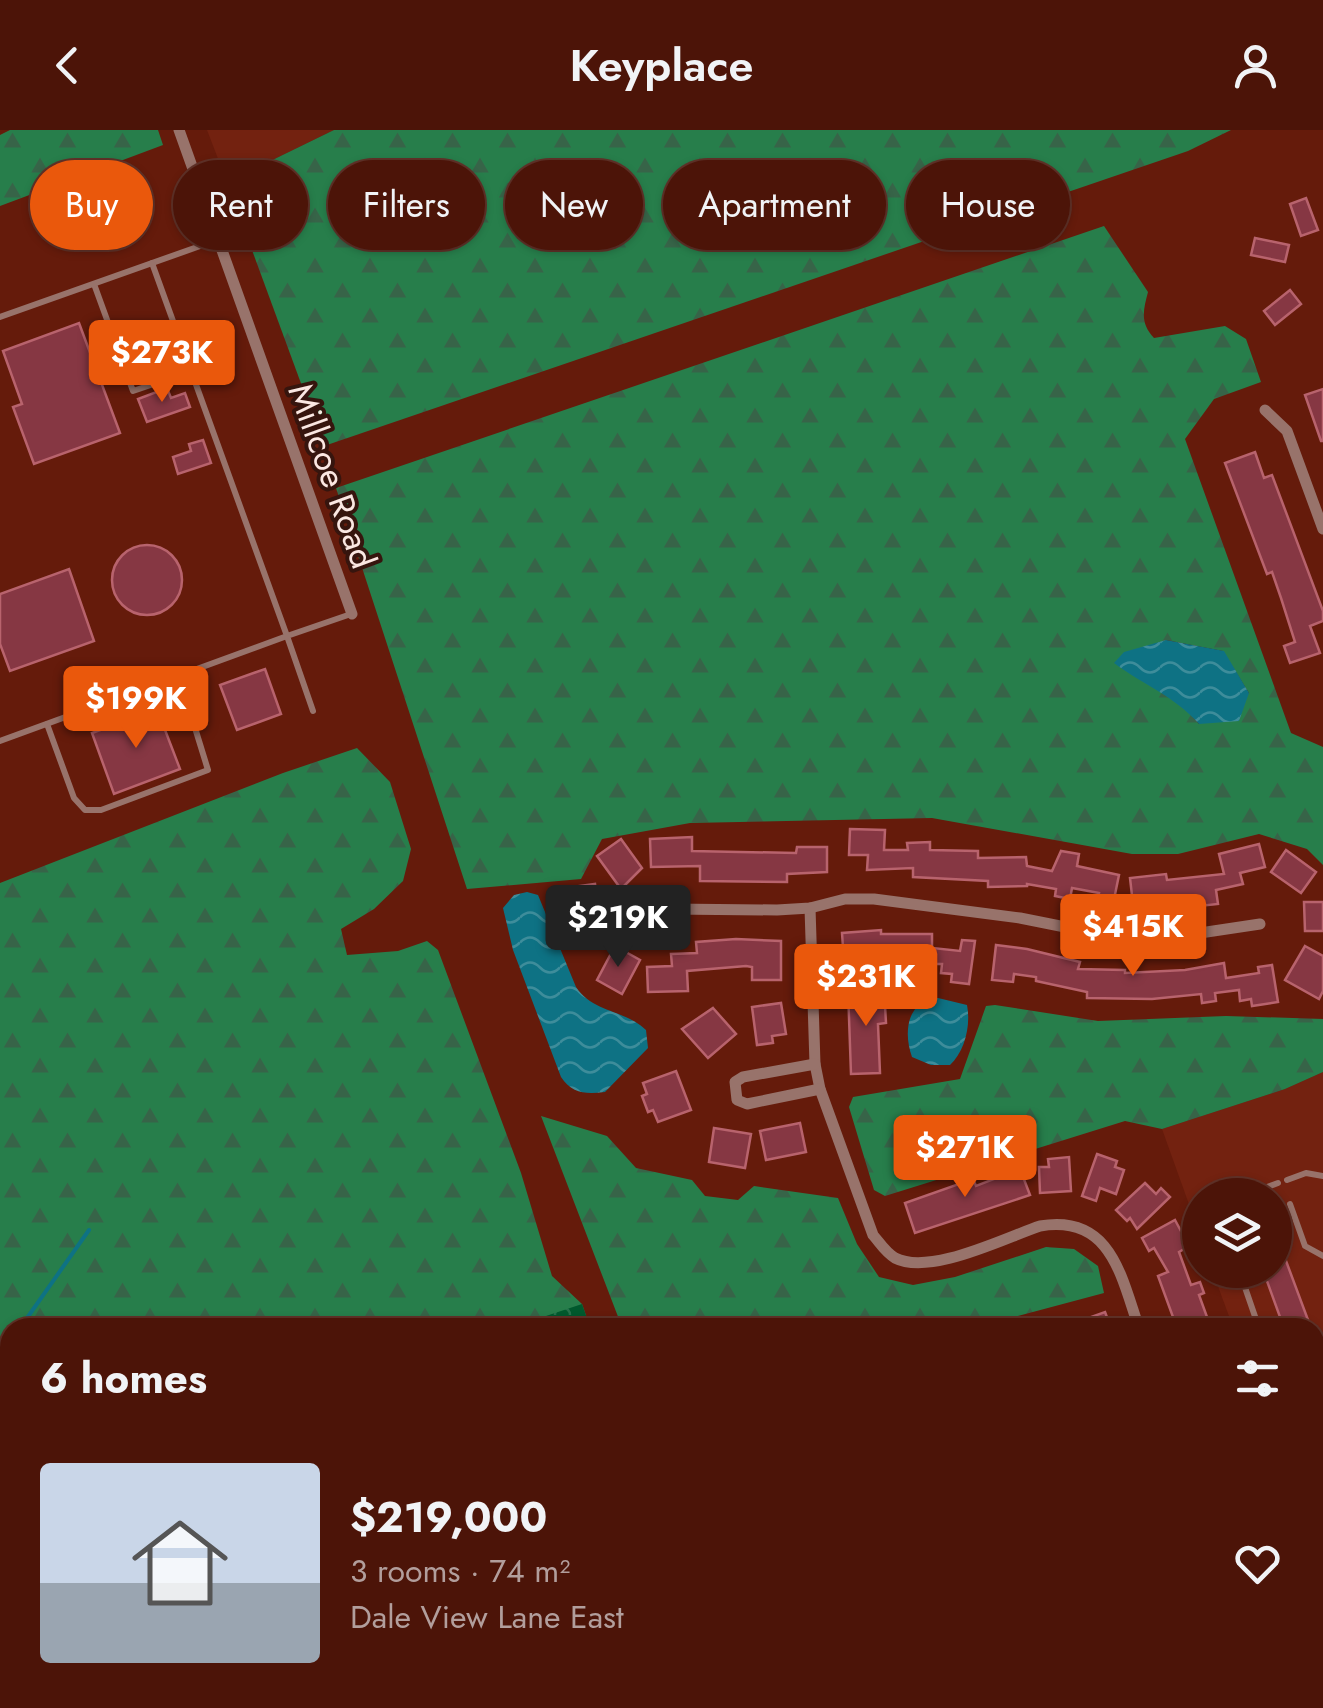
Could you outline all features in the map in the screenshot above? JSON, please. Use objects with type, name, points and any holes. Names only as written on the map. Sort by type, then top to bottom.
[{"type":"street","name":"Millcoe Road","points":[[179,130],[189,160]]},
{"type":"street","name":"Millcoe Road","points":[[221,250],[352,614]]},
{"type":"street","points":[[1265,410],[1287,432],[1322,524]]},
{"type":"street","points":[[652,918],[671,909],[810,908],[845,899],[874,899],[1020,918],[1140,942],[1260,924]]},
{"type":"street","points":[[810,908],[815,1064],[820,1089],[874,1234],[884,1250],[897,1259],[925,1265],[1040,1226],[1082,1228],[1112,1255],[1134,1318]]},
{"type":"street","points":[[815,1064],[743,1077],[735,1082],[734,1091],[737,1100],[746,1104],[820,1089]]},
{"type":"lane","points":[[0,317],[189,250]]},
{"type":"lane","points":[[152,263],[312,712]]},
{"type":"lane","points":[[94,284],[133,392],[192,371]]},
{"type":"lane","points":[[0,740],[352,614]]},
{"type":"lane","points":[[46,724],[74,798],[86,810],[101,810],[208,770],[178,676]]},
{"type":"lane","points":[[1292,1178],[1306,1173],[1323,1176]]},
{"type":"lane","points":[[1292,1210],[1305,1246],[1323,1256]]},
{"type":"lane","points":[[1246,1288],[1256,1318]]},
{"type":"shaded area","points":[[207,130],[334,130],[272,160],[219,160]]},
{"type":"shaded area","points":[[1323,1072],[1323,1318],[1230,1318],[1219,1288],[1292,1288],[1292,1178],[1182,1178],[1182,1185],[1162,1129],[1285,1089]]},
{"type":"green space","points":[[10,130],[158,130],[163,145],[123,160],[30,160],[30,195],[0,206],[0,135]]},
{"type":"green space","points":[[334,130],[1231,130],[1188,151],[1070,191],[1070,160],[906,160],[906,247],[324,446],[252,250],[308,250],[308,160],[272,160]]},
{"type":"green space","points":[[1104,226],[1148,292],[1144,317],[1154,338],[1225,326],[1246,339],[1261,382],[1214,399],[1185,439],[1291,733],[1323,747],[1323,865],[1307,849],[1259,834],[1178,854],[1132,854],[932,818],[690,823],[602,839],[581,879],[467,889],[336,488],[1034,250],[1070,250],[1070,238]],"holes":[[[1166,640],[1223,651],[1249,693],[1199,724],[1178,701]]]},
{"type":"green space","points":[[357,748],[390,782],[411,849],[403,881],[374,909],[341,929],[347,955],[398,951],[427,941],[438,950],[521,1173],[552,1276],[582,1304],[587,1318],[0,1318],[0,883]]},
{"type":"green space","points":[[986,1006],[1098,1021],[1226,1016],[1323,1019],[1323,1072],[1285,1089],[1162,1129],[1125,1121],[885,1196],[874,1190],[849,1107],[853,1097],[960,1079]]},
{"type":"green space","points":[[541,1116],[607,1136],[636,1168],[692,1180],[705,1196],[738,1200],[754,1186],[838,1198],[857,1244],[879,1277],[913,1285],[955,1277],[1046,1247],[1074,1249],[1098,1266],[1104,1293],[1011,1318],[619,1318]]},
{"type":"green space","points":[[582,1304],[587,1318],[540,1318]]},
{"type":"water","points":[[1166,640],[1224,651],[1249,693],[1239,721],[1199,724],[1169,698],[1114,663],[1124,652]]},
{"type":"water","points":[[514,895],[538,895],[576,987],[591,1002],[646,1030],[648,1048],[605,1092],[580,1092],[561,1077],[513,950],[503,908]]},
{"type":"water","points":[[938,998],[967,1005],[966,1037],[950,1065],[931,1065],[912,1057],[909,1047],[908,1028],[914,1011],[928,1000]]},
{"type":"building","points":[[1306,198],[1318,230],[1301,236],[1290,204]]},
{"type":"building","points":[[1255,238],[1289,245],[1285,262],[1251,255]]},
{"type":"building","points":[[1290,290],[1301,304],[1275,325],[1264,311]]},
{"type":"building","points":[[79,323],[120,433],[34,464],[13,407],[22,404],[3,351]]},
{"type":"building","points":[[167,388],[171,398],[185,393],[190,407],[147,422],[138,399]]},
{"type":"building","points":[[1323,389],[1323,441],[1321,441],[1305,395]]},
{"type":"building","points":[[203,440],[211,463],[178,474],[173,457],[191,451],[189,444]]},
{"type":"building","points":[[1255,452],[1264,478],[1272,475],[1323,611],[1323,621],[1310,626],[1320,653],[1290,663],[1284,646],[1295,642],[1281,598],[1272,572],[1267,574],[1225,463]]},
{"type":"building","points":[[147,545],[161,547],[172,555],[180,566],[180,594],[172,605],[161,613],[147,615],[133,613],[122,605],[114,594],[112,580],[114,566],[122,555],[133,547]]},
{"type":"building","points":[[69,569],[94,641],[10,671],[0,644],[0,594]]},
{"type":"building","points":[[265,669],[281,714],[237,730],[220,685]]},
{"type":"building","points":[[157,709],[180,769],[114,794],[92,733]]},
{"type":"building","points":[[850,829],[885,830],[884,850],[908,850],[907,843],[930,842],[930,850],[978,851],[978,858],[1026,857],[1027,866],[1052,871],[1061,851],[1079,854],[1077,866],[1119,875],[1112,909],[1096,906],[1099,893],[1072,888],[1070,899],[1055,896],[1056,889],[1027,884],[988,887],[988,881],[913,877],[913,868],[867,870],[868,855],[849,855]]},
{"type":"building","points":[[692,837],[692,851],[796,853],[797,847],[827,847],[827,872],[787,874],[787,882],[700,881],[700,866],[651,867],[650,839]]},
{"type":"building","points":[[621,839],[642,868],[621,889],[597,856]]},
{"type":"building","points":[[1259,844],[1265,867],[1240,873],[1243,884],[1216,890],[1218,904],[1134,913],[1130,878],[1166,874],[1167,880],[1224,874],[1219,854]]},
{"type":"building","points":[[1286,850],[1316,872],[1301,893],[1271,872]]},
{"type":"building","points":[[595,884],[598,908],[611,906],[613,921],[576,925],[572,887]]},
{"type":"building","points":[[1304,902],[1323,902],[1323,931],[1305,931]]},
{"type":"building","points":[[881,930],[881,934],[932,934],[932,948],[960,951],[962,940],[975,941],[969,984],[951,982],[952,974],[941,973],[942,964],[900,968],[900,960],[893,958],[844,962],[842,933]]},
{"type":"building","points":[[781,941],[781,980],[752,980],[752,967],[746,966],[687,971],[688,991],[648,992],[647,967],[672,966],[671,954],[697,953],[696,942]]},
{"type":"building","points":[[996,945],[1080,962],[1078,969],[1125,973],[1185,970],[1224,963],[1226,978],[1259,973],[1258,967],[1272,965],[1278,1002],[1252,1006],[1251,999],[1240,1001],[1239,990],[1215,993],[1216,1001],[1202,1003],[1201,994],[1152,999],[1087,998],[1087,992],[1036,981],[1036,977],[1014,974],[1013,982],[992,980]]},
{"type":"building","points":[[615,946],[640,960],[622,994],[597,980]]},
{"type":"building","points":[[1305,946],[1323,956],[1323,991],[1319,999],[1285,980]]},
{"type":"building","points":[[884,988],[886,1023],[878,1024],[880,1073],[851,1074],[848,989]]},
{"type":"building","points":[[781,1003],[786,1034],[772,1036],[773,1043],[757,1045],[752,1007]]},
{"type":"building","points":[[713,1008],[736,1034],[708,1058],[682,1029]]},
{"type":"building","points":[[676,1071],[691,1110],[658,1122],[653,1110],[648,1112],[642,1096],[647,1094],[643,1083]]},
{"type":"building","points":[[800,1123],[806,1152],[766,1160],[760,1131]]},
{"type":"building","points":[[714,1128],[751,1134],[745,1168],[709,1162]]},
{"type":"building","points":[[1097,1154],[1117,1161],[1115,1167],[1124,1170],[1116,1194],[1100,1188],[1096,1201],[1082,1196]]},
{"type":"building","points":[[1069,1157],[1071,1191],[1040,1193],[1039,1167],[1049,1167],[1048,1159]]},
{"type":"building","points":[[1020,1169],[1030,1195],[915,1233],[905,1203],[973,1179],[976,1186]]},
{"type":"building","points":[[1145,1183],[1156,1194],[1161,1188],[1170,1197],[1137,1229],[1130,1218],[1127,1221],[1116,1210]]},
{"type":"building","points":[[1175,1220],[1182,1233],[1182,1288],[1202,1288],[1204,1293],[1199,1295],[1207,1318],[1173,1318],[1158,1276],[1168,1272],[1154,1248],[1149,1251],[1142,1238]]},
{"type":"building","points":[[1292,1277],[1307,1318],[1280,1318],[1270,1288],[1292,1288]]},
{"type":"waterway","points":[[27,1318],[89,1230]]}]
